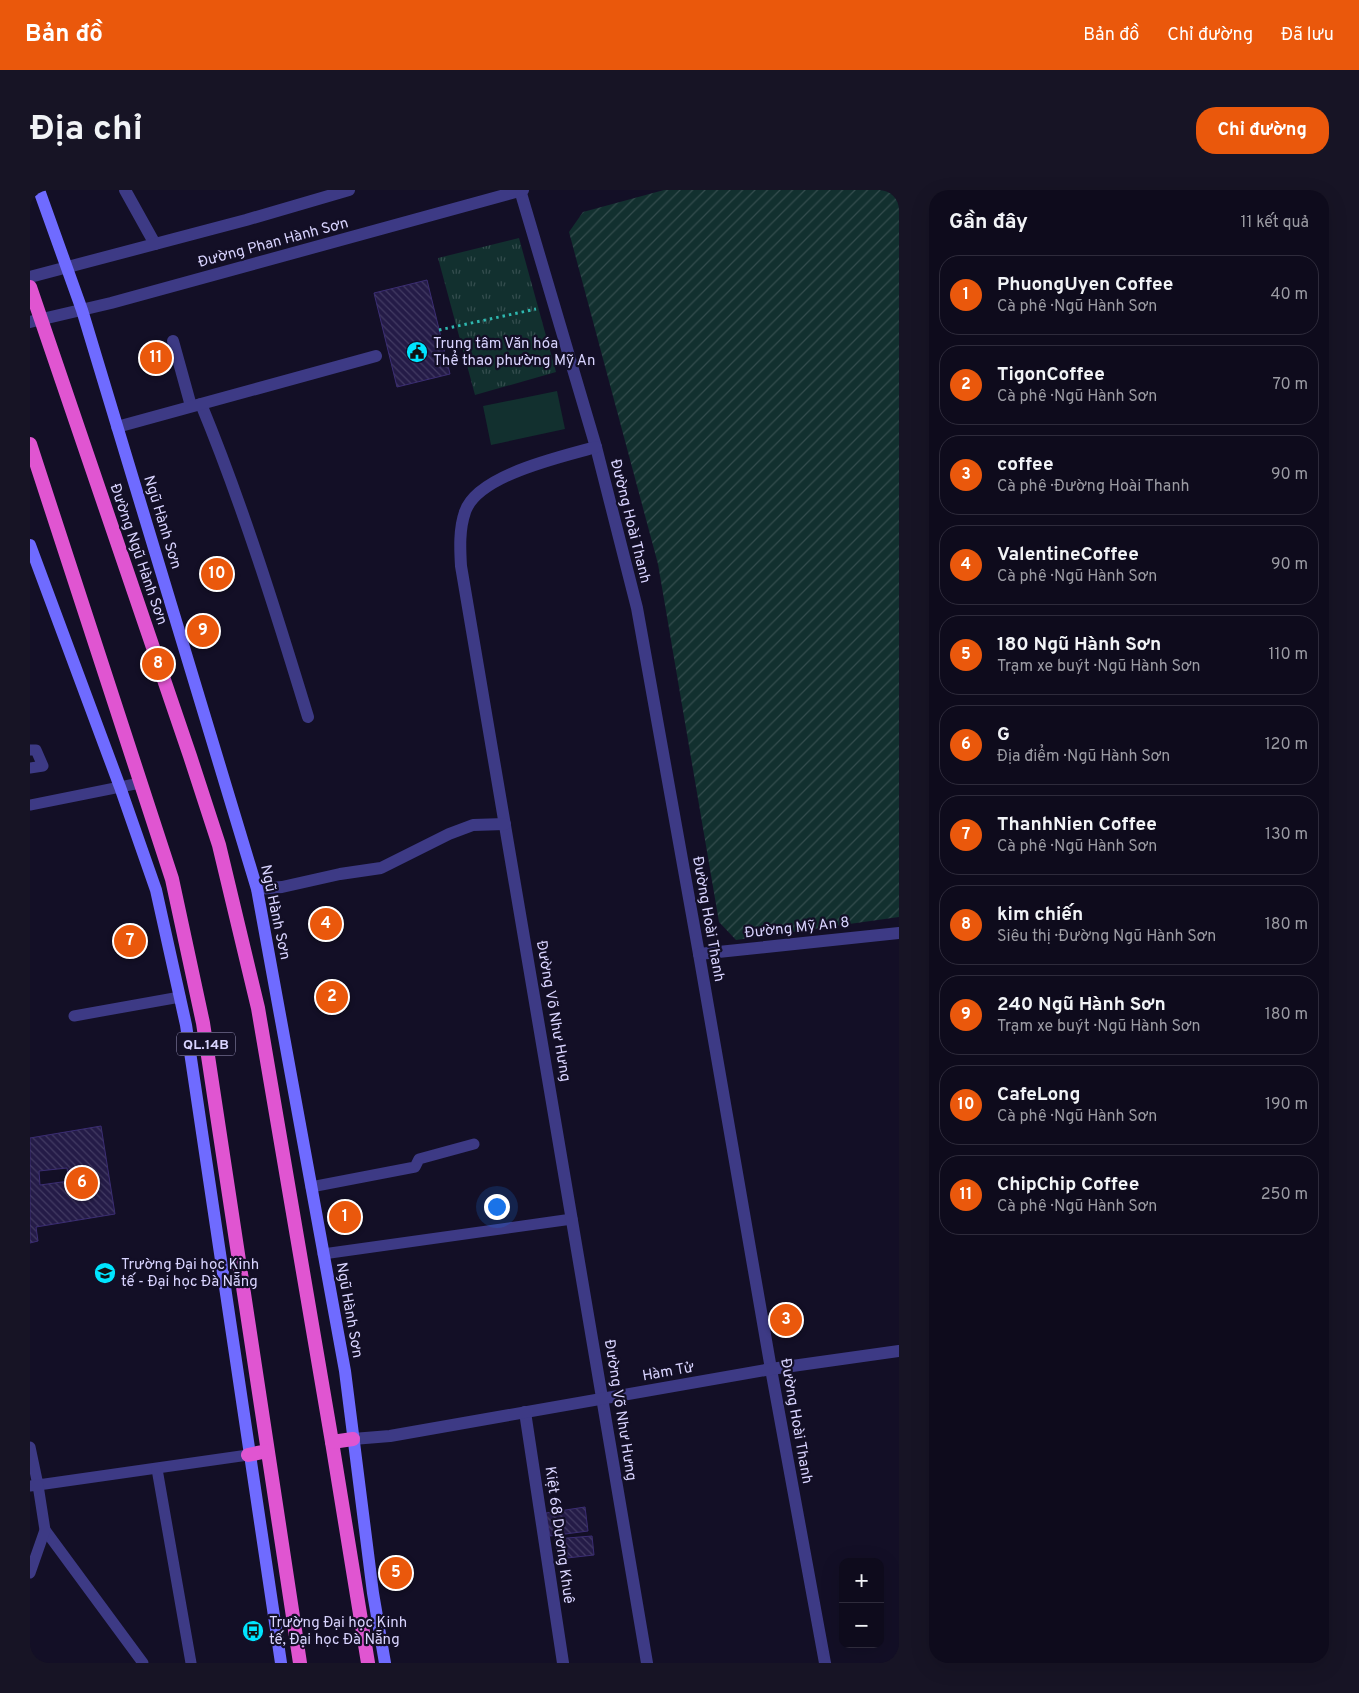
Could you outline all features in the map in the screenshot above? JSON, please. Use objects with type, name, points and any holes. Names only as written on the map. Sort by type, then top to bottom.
[{"type":"highway","name":"Đường Ngũ Hành Sơn","points":[[30,287],[35,321],[187,746],[219,845],[258,1008],[332,1442]]},
{"type":"highway","name":"QL.14B","points":[[30,444],[172,879],[203,1023],[300,1663]]},
{"type":"highway","points":[[353,1439],[332,1442],[368,1663]]},
{"type":"highway","points":[[248,1455],[268,1451]]},
{"type":"main road","name":"Ngũ Hành Sơn","points":[[39,190],[82,310],[257,889],[345,1371],[385,1663]]},
{"type":"main road","points":[[30,545],[120,787],[156,890],[180,997],[280,1663]]},
{"type":"street","points":[[125,190],[155,244]]},
{"type":"street","name":"Đường Phan Hành Sơn","points":[[30,278],[246,220],[349,190]]},
{"type":"street","name":"Đường Phan Hành Sơn","points":[[35,321],[82,310],[521,190]]},
{"type":"street","name":"Đường Hoài Thanh","points":[[521,190],[596,447],[637,608],[771,1369],[825,1663]]},
{"type":"street","points":[[173,341],[196,405],[224,459],[273,603],[308,717]]},
{"type":"street","points":[[117,427],[376,356]]},
{"type":"street","name":"Đường Võ Như Hưng","points":[[596,447],[533,466],[499,479],[478,493],[465,511],[460,541],[461,566],[603,1398],[646,1663]]},
{"type":"street","points":[[257,889],[282,887],[340,874],[381,868],[449,834],[473,825],[506,824]]},
{"type":"street","name":"Đường Mỹ An 8","points":[[699,954],[899,933]]},
{"type":"street","name":"Hàm Tử","points":[[353,1439],[390,1436],[771,1369],[899,1351]]},
{"type":"street","name":"Kiệt 68 Dương Khuê","points":[[525,1412],[563,1663]]},
{"type":"lane","points":[[30,750],[36,750],[43,766],[30,768]]},
{"type":"lane","points":[[30,806],[140,783]]},
{"type":"lane","points":[[74,1016],[180,997]]},
{"type":"lane","points":[[311,1187],[415,1167],[419,1158],[474,1144]]},
{"type":"lane","points":[[324,1254],[572,1219]]},
{"type":"lane","points":[[30,1446],[34,1486],[45,1530],[143,1663]]},
{"type":"lane","points":[[34,1486],[248,1455]]},
{"type":"lane","points":[[156,1469],[191,1663]]},
{"type":"lane","points":[[30,1573],[45,1530]]},
{"type":"path","points":[[439,330],[554,305]]},
{"type":"green space","points":[[664,190],[899,190],[899,917],[736,940],[719,922],[658,564],[569,232],[583,212]]},
{"type":"green space","points":[[519,238],[556,372],[475,395],[438,258]]},
{"type":"green space","points":[[557,391],[565,429],[491,445],[483,406]]},
{"type":"building","name":"Trung tâm Văn hóa Thể thao phường Mỹ An","points":[[427,280],[450,374],[397,387],[374,293]]},
{"type":"building","points":[[101,1126],[115,1214],[36,1227],[38,1241],[30,1243],[30,1138]],"holes":[[[67,1168],[69,1181],[40,1185],[39,1171]]]},
{"type":"building","points":[[585,1507],[588,1531],[550,1536],[546,1513]]},
{"type":"building","points":[[592,1536],[594,1555],[558,1559],[555,1539]]},
{"type":"place","name":"Trung tâm Văn hóa Thể thao phường Mỹ An","points":[[417,352]]},
{"type":"place","name":"ChipChip Coffee","points":[[156,358]]},
{"type":"place","name":"CafeLong","points":[[217,574]]},
{"type":"place","name":"240 Ngũ Hành Sơn","points":[[203,631]]},
{"type":"place","name":"kim chiến","points":[[158,664]]},
{"type":"place","name":"ValentineCoffee","points":[[326,924]]},
{"type":"place","name":"ThanhNien Coffee","points":[[130,941]]},
{"type":"place","name":"TigonCoffee","points":[[332,997]]},
{"type":"place","name":"G","points":[[82,1183]]},
{"type":"place","name":"PhuongUyen Coffee","points":[[345,1217]]},
{"type":"place","name":"Trường Đại học Kinh tế - Đại học Đà Nẵng","points":[[105,1273]]},
{"type":"place","name":"coffee","points":[[786,1320]]},
{"type":"place","name":"180 Ngũ Hành Sơn","points":[[396,1573]]},
{"type":"place","name":"Trường Đại học Kinh tế, Đại học Đà Nẵng","points":[[253,1631]]}]
